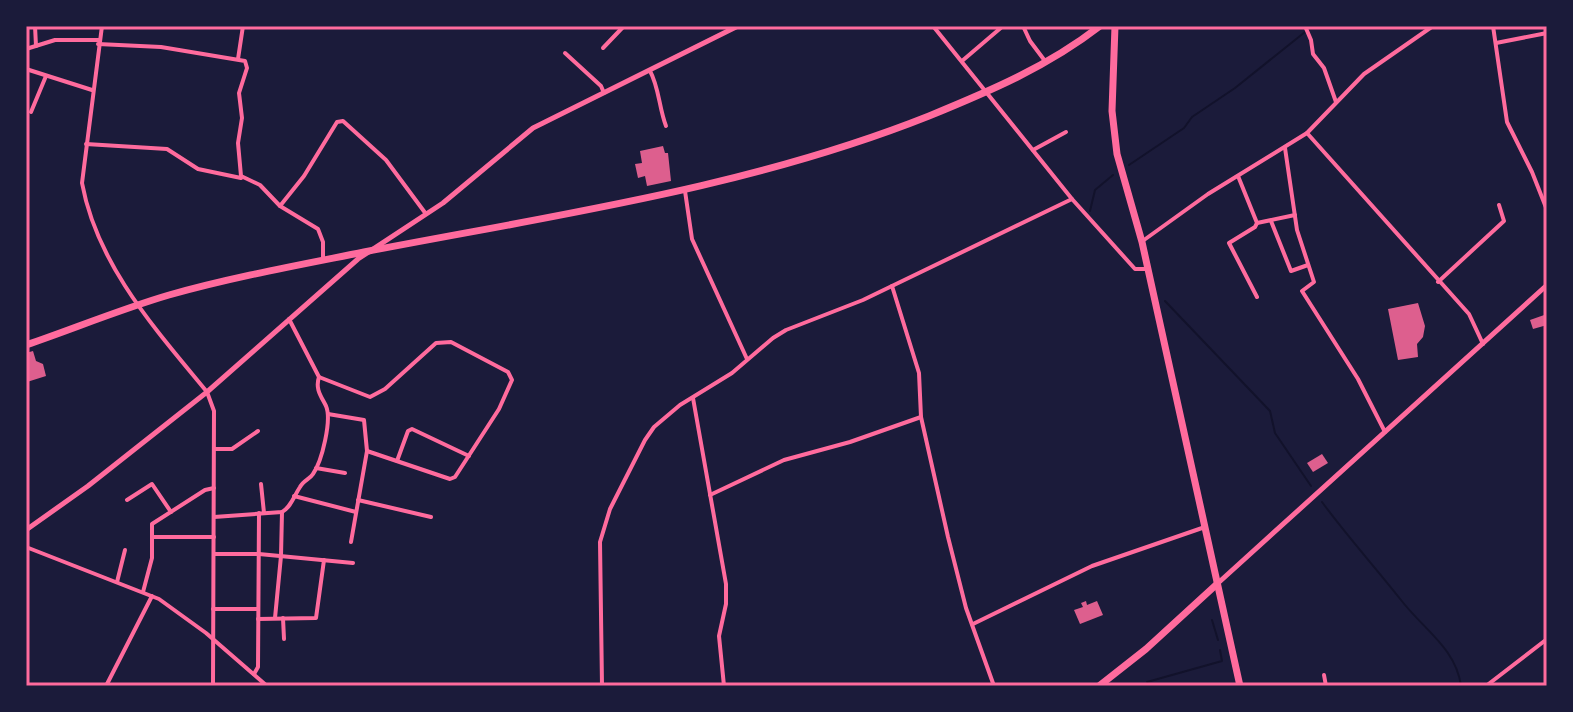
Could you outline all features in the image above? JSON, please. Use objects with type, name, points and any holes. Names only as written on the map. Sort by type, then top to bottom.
[{"type":"main road","points":[[26,345],[189,290],[684,190],[833,152],[988,93],[1046,64],[1100,26]]},
{"type":"main road","points":[[1115,26],[1112,83],[1114,138],[1142,242],[1240,686]]},
{"type":"main road","points":[[1099,686],[1146,649],[1217,584]]},
{"type":"street","points":[[35,26],[33,38],[36,46]]},
{"type":"street","points":[[102,26],[86,144],[82,183],[84,197],[111,261],[138,306],[207,392],[214,411],[213,686]]},
{"type":"street","points":[[238,59],[243,26]]},
{"type":"street","points":[[603,48],[624,26]]},
{"type":"street","points":[[26,530],[88,486],[207,392],[368,252],[462,188],[533,128],[738,26]]},
{"type":"street","points":[[933,26],[1072,199],[1135,269],[1148,269]]},
{"type":"street","points":[[962,61],[1003,26]]},
{"type":"street","points":[[1023,26],[1046,64]]},
{"type":"street","points":[[1305,26],[1313,54],[1324,68],[1336,102]]},
{"type":"street","points":[[1142,242],[1208,194],[1307,133],[1364,74],[1433,26]]},
{"type":"street","points":[[1493,26],[1507,122],[1547,210]]},
{"type":"street","points":[[1496,43],[1547,33]]},
{"type":"street","points":[[26,49],[55,40],[98,42],[161,47],[245,61],[247,68],[239,93],[242,118],[238,143],[241,178]]},
{"type":"street","points":[[565,53],[601,86],[604,93]]},
{"type":"street","points":[[26,69],[92,90]]},
{"type":"street","points":[[650,71],[666,126]]},
{"type":"street","points":[[31,112],[46,76]]},
{"type":"street","points":[[280,206],[304,176],[337,122],[343,121],[386,160],[426,214]]},
{"type":"street","points":[[1033,150],[1066,132]]},
{"type":"street","points":[[1307,133],[1469,314],[1483,344]]},
{"type":"street","points":[[86,144],[167,149],[198,169],[260,185],[280,206],[318,229],[323,242],[323,261]]},
{"type":"street","points":[[1285,148],[1295,215],[1314,282],[1302,291],[1358,379],[1385,432]]},
{"type":"street","points":[[1238,176],[1257,223]]},
{"type":"street","points":[[684,190],[692,239],[747,359]]},
{"type":"street","points":[[602,686],[599,557],[603,528],[645,440],[667,415],[732,373],[786,330],[892,286],[938,261],[1072,199]]},
{"type":"street","points":[[1438,282],[1504,221],[1499,205]]},
{"type":"street","points":[[1257,297],[1229,243],[1257,223],[1295,215]]},
{"type":"street","points":[[1271,221],[1291,271],[1308,265]]},
{"type":"street","points":[[1217,584],[1547,285]]},
{"type":"street","points":[[892,286],[919,373],[921,417],[948,537],[994,686]]},
{"type":"street","points":[[289,319],[319,377],[370,397],[376,396],[442,341],[451,342],[508,372],[512,380],[499,409],[455,477],[450,479],[367,451]]},
{"type":"street","points":[[214,517],[287,510],[302,483],[313,476],[324,449],[328,414],[320,398],[319,377]]},
{"type":"street","points":[[693,398],[726,584],[726,604],[719,636],[724,686]]},
{"type":"street","points":[[328,414],[364,420],[367,451],[351,542]]},
{"type":"street","points":[[710,495],[784,460],[850,442],[921,417]]},
{"type":"street","points":[[397,461],[408,431],[412,429],[469,456]]},
{"type":"street","points":[[215,449],[232,449],[258,431]]},
{"type":"street","points":[[316,468],[345,473]]},
{"type":"street","points":[[127,500],[152,484],[171,512]]},
{"type":"street","points":[[254,675],[258,667],[261,484]]},
{"type":"street","points":[[143,592],[152,558],[152,524],[205,490],[215,488]]},
{"type":"street","points":[[294,496],[356,512]]},
{"type":"street","points":[[358,500],[431,517]]},
{"type":"street","points":[[275,618],[282,512]]},
{"type":"street","points":[[973,624],[1092,566],[1205,527]]},
{"type":"street","points":[[152,537],[214,537]]},
{"type":"street","points":[[26,547],[152,596],[213,639],[267,686]]},
{"type":"street","points":[[117,582],[125,550]]},
{"type":"street","points":[[214,554],[259,554],[353,563]]},
{"type":"street","points":[[258,619],[316,618],[324,560]]},
{"type":"street","points":[[106,686],[152,596]]},
{"type":"street","points":[[213,609],[258,609]]},
{"type":"street","points":[[283,618],[284,639]]},
{"type":"street","points":[[1486,686],[1547,639]]},
{"type":"street","points":[[1324,675],[1326,686]]},
{"type":"building","points":[[663,146],[665,153],[668,153],[671,181],[647,186],[645,176],[638,178],[635,164],[642,163],[640,151]]},
{"type":"building","points":[[1418,303],[1425,326],[1423,337],[1417,344],[1418,357],[1398,360],[1388,309]]},
{"type":"building","points":[[1547,314],[1547,325],[1533,329],[1530,320]]},
{"type":"building","points":[[33,351],[36,361],[43,364],[46,376],[27,382],[26,353]]},
{"type":"building","points":[[1322,454],[1328,463],[1313,472],[1307,463]]},
{"type":"building","points":[[1086,601],[1087,605],[1097,601],[1103,615],[1080,624],[1074,610],[1083,607],[1081,603]]},
{"type":"waterway","points":[[1129,165],[1184,128],[1192,117],[1235,88],[1305,32]]},
{"type":"waterway","points":[[1090,211],[1095,190],[1113,175]]},
{"type":"waterway","points":[[1165,301],[1270,411],[1275,433],[1311,486]]},
{"type":"waterway","points":[[1322,502],[1446,650],[1461,686]]},
{"type":"waterway","points":[[1212,620],[1218,640]]},
{"type":"waterway","points":[[1147,682],[1222,661],[1220,650]]}]
